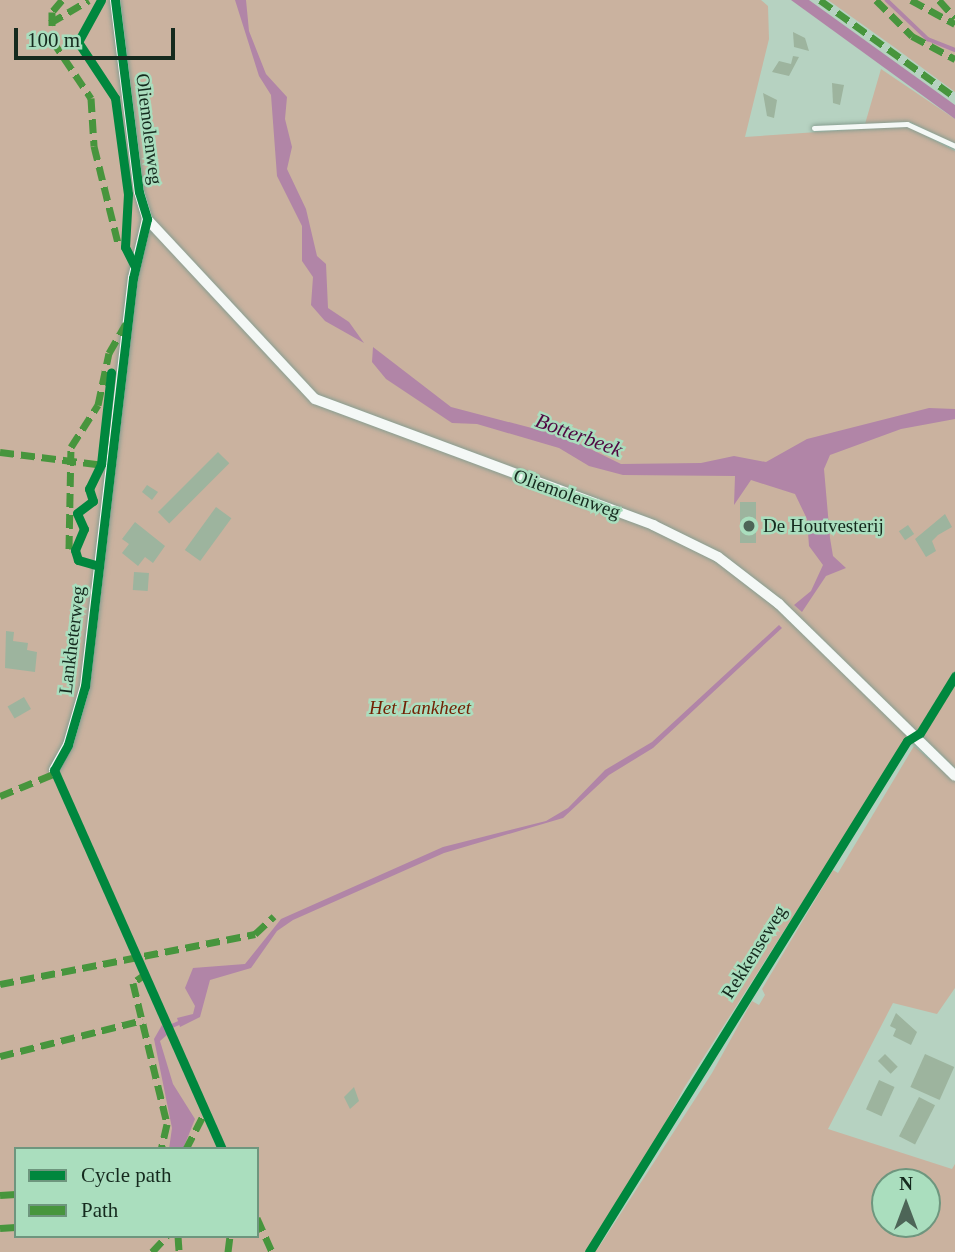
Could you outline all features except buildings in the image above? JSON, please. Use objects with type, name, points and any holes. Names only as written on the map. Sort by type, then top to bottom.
[{"type":"street","name":"Oliemolenweg","points":[[115,0],[147,219],[315,399],[653,525],[718,557],[779,604],[955,776]]},
{"type":"street","name":"Lankheterweg","points":[[54,770],[68,745],[85,686],[133,278],[147,219]]},
{"type":"lane","points":[[814,128],[907,124],[955,146]]},
{"type":"green space","name":"Het Lankheet","points":[[0,0],[761,0],[768,6],[769,39],[745,137],[907,126],[955,151],[955,409],[950,409],[955,419],[955,768],[923,737],[907,738],[684,1088],[597,1250],[712,1073],[752,1001],[759,1005],[765,995],[762,989],[833,870],[838,873],[914,746],[955,781],[955,988],[937,1014],[893,1003],[828,1129],[952,1169],[955,1164],[955,1252],[0,1252]]},
{"type":"green space","points":[[828,0],[955,0],[955,92],[894,47]]},
{"type":"green space","points":[[881,69],[955,119],[955,144],[910,122],[865,124]]},
{"type":"shaded area","points":[[235,0],[246,0],[249,31],[266,74],[287,97],[285,119],[292,147],[287,169],[306,209],[317,256],[326,264],[328,308],[349,322],[364,343],[325,321],[311,305],[313,277],[302,261],[302,226],[277,176],[271,95],[259,76]]},
{"type":"shaded area","points":[[791,0],[809,0],[955,105],[955,119]]},
{"type":"shaded area","points":[[373,347],[451,407],[566,437],[621,464],[701,463],[734,456],[766,462],[807,439],[929,408],[955,409],[955,419],[901,429],[830,455],[824,469],[830,538],[833,556],[846,568],[826,576],[802,612],[794,605],[811,591],[823,565],[809,546],[807,519],[795,494],[751,480],[734,505],[735,476],[623,475],[589,466],[559,448],[477,424],[452,423],[386,379],[372,362]]},
{"type":"shaded area","points":[[779,625],[782,628],[653,748],[609,775],[563,818],[444,853],[293,920],[277,931],[251,968],[210,980],[200,1017],[180,1027],[177,1018],[193,1014],[195,1006],[185,988],[193,968],[245,964],[281,919],[443,847],[546,821],[568,808],[605,770],[652,742]]},
{"type":"shaded area","points":[[162,1025],[168,1034],[160,1041],[173,1084],[195,1119],[184,1147],[169,1147],[172,1128],[154,1039]]},
{"type":"waterway","points":[[887,0],[928,39],[955,50]]},
{"type":"waterway","points":[[165,1029],[179,1023]]},
{"type":"marked path","points":[[62,0],[52,12],[52,40],[91,98],[94,146],[119,247]]},
{"type":"marked path","points":[[50,23],[89,0]]},
{"type":"marked path","points":[[820,0],[955,97]]},
{"type":"marked path","points":[[876,0],[912,36],[955,59]]},
{"type":"marked path","points":[[911,0],[955,24]]},
{"type":"marked path","points":[[939,0],[955,18]]},
{"type":"marked path","points":[[69,549],[71,447],[98,405],[109,353],[126,324]]},
{"type":"marked path","points":[[0,452],[104,465]]},
{"type":"marked path","points":[[0,796],[56,773]]},
{"type":"marked path","points":[[0,984],[255,934],[274,916]]},
{"type":"marked path","points":[[148,972],[133,983],[167,1124],[161,1147]]},
{"type":"marked path","points":[[0,1056],[143,1020]]},
{"type":"marked path","points":[[187,1147],[206,1110]]},
{"type":"marked path","points":[[0,1195],[14,1194]]},
{"type":"marked path","points":[[259,1223],[272,1252]]},
{"type":"marked path","points":[[0,1228],[14,1227]]},
{"type":"marked path","points":[[152,1252],[165,1238]]},
{"type":"marked path","points":[[178,1238],[179,1252]]},
{"type":"marked path","points":[[228,1252],[230,1238]]},
{"type":"cycle path","points":[[101,0],[78,42],[115,98],[128,194],[125,247],[135,267]]},
{"type":"cycle path","points":[[115,0],[139,192],[147,219],[133,278],[85,686],[68,745],[54,770],[221,1147]]},
{"type":"cycle path","points":[[99,566],[78,560],[75,550],[84,529],[77,513],[93,501],[89,489],[101,464],[111,373]]},
{"type":"cycle path","name":"Rekkenseweg","points":[[589,1252],[907,741],[920,733],[955,676]]},
{"type":"place","name":"De Houtvesterij","points":[[749,526]]},
{"type":"water label","name":"Botterbeek","points":[[579,435]]}]
